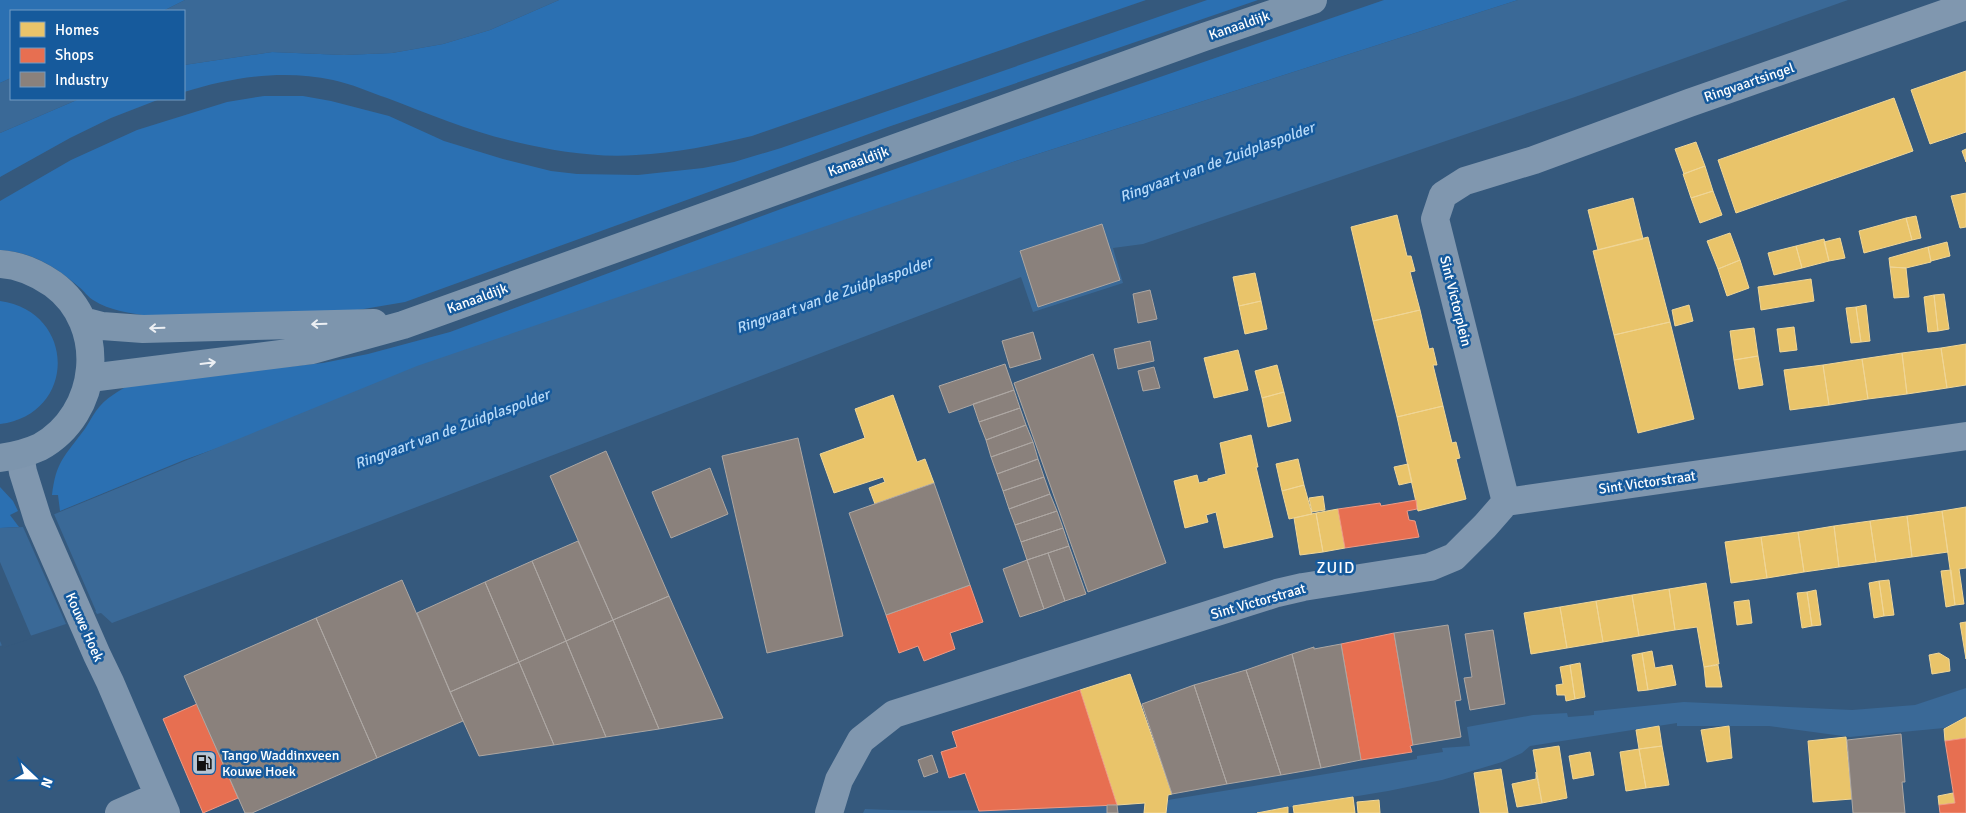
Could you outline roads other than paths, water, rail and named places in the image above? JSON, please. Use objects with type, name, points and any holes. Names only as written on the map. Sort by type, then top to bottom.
[{"type":"main road","name":"Kanaaldijk","points":[[90,378],[312,350],[403,324],[1204,37],[1313,0]]},
{"type":"main road","points":[[0,264],[21,268],[47,280],[68,298],[83,322],[90,349],[90,378],[84,399],[73,418],[58,434],[40,446],[10,456]]},
{"type":"main road","name":"Kanaaldijk","points":[[83,322],[102,326],[143,329],[362,322],[403,324]]},
{"type":"street","name":"Ringvaartsingel","points":[[1534,160],[1689,103],[1966,6]]},
{"type":"street","name":"Sint Victorplein","points":[[1506,502],[1435,219],[1444,195],[1465,181],[1534,160]]},
{"type":"street","name":"Sint Victorstraat","points":[[831,808],[839,780],[861,740],[894,714],[1277,593],[1303,587],[1430,567],[1454,557],[1506,502],[1966,436]]},
{"type":"street","name":"Kouwe Hoek","points":[[10,456],[23,472],[38,520],[162,804],[119,813]]},
{"type":"water","points":[[185,0],[559,0],[490,30],[443,44],[392,53],[344,55],[272,52],[185,65],[185,10],[165,10]]},
{"type":"water","name":"Ringvaart van de Zuidplaspolder","points":[[1518,0],[1848,0],[1575,97],[1143,244],[1113,248],[1123,283],[1033,312],[1021,277],[112,623],[101,613],[97,614],[95,611],[66,624],[0,646],[0,528],[23,527],[417,366],[1019,160]]},
{"type":"water","points":[[10,78],[10,100],[77,100],[0,133],[0,83]]},
{"type":"water","points":[[1966,688],[1966,717],[1944,728],[1850,737],[1769,726],[1677,726],[1677,723],[1530,746],[1522,753],[1502,762],[1442,780],[1388,791],[1255,813],[1166,813],[1168,800],[1417,759],[1417,756],[1443,752],[1442,748],[1470,746],[1467,727],[1533,715],[1567,713],[1568,717],[1594,715],[1594,711],[1684,702],[1852,710],[1915,705]]},
{"type":"water","points":[[1107,805],[1107,813],[863,813],[865,809],[955,811]]},
{"type":"place","name":"Tango Waddinxveen Kouwe Hoek","points":[[204,763]]},
{"type":"district","name":"ZUID","points":[[1336,567]]}]
